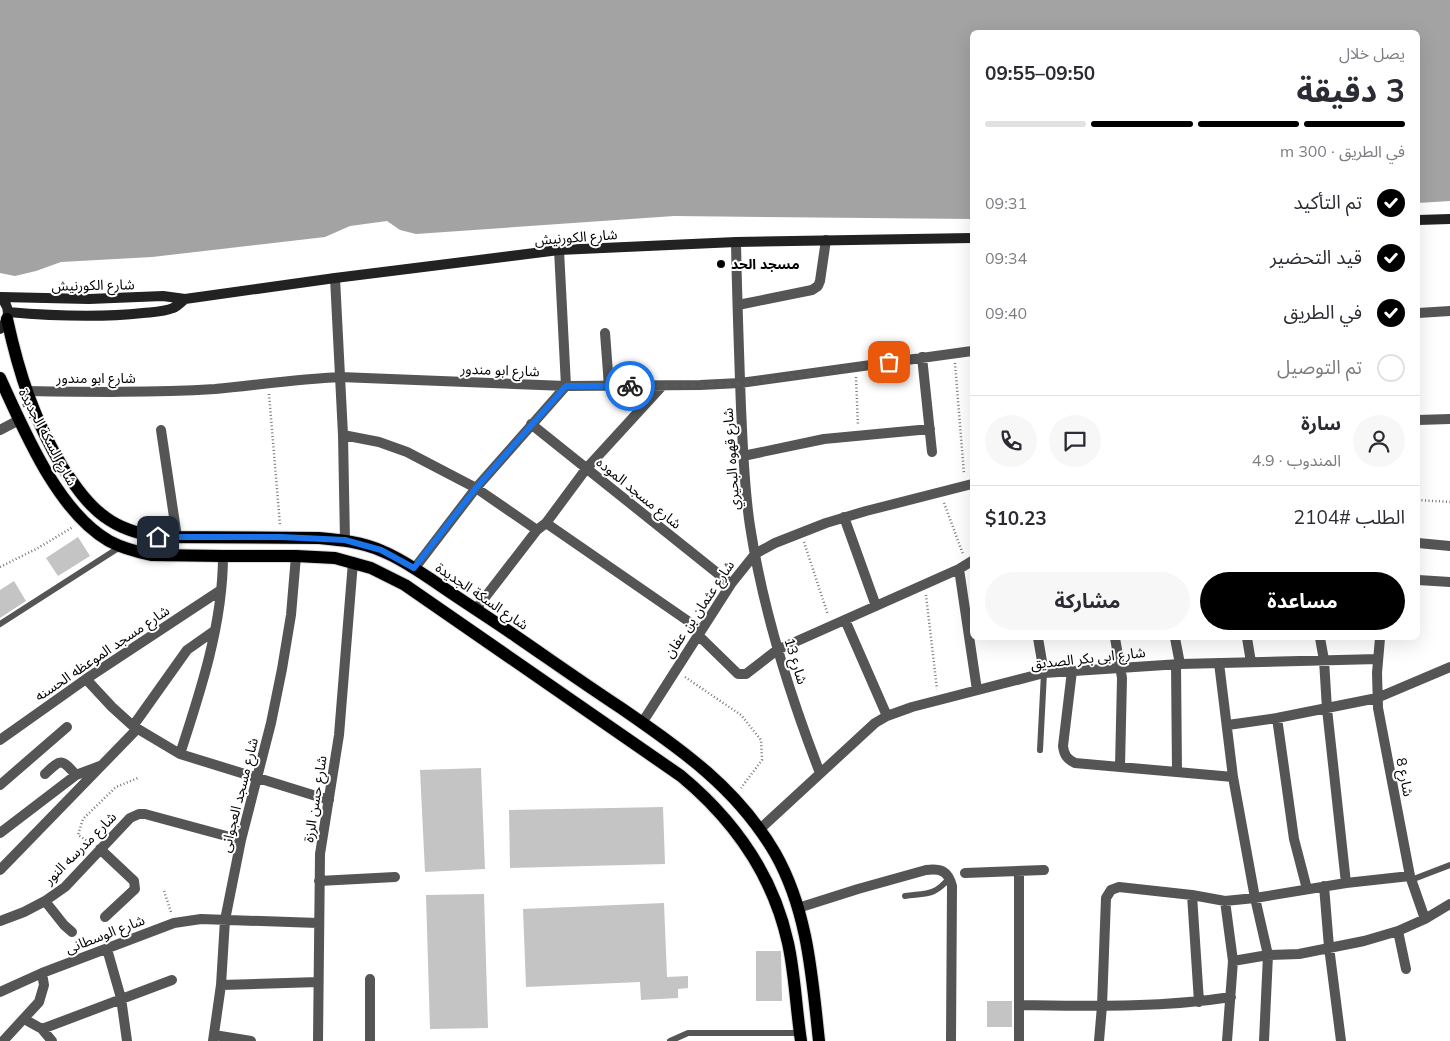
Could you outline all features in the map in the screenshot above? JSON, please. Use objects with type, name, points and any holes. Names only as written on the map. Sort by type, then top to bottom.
[{"type":"main road","points":[[1420,220],[1450,219]]},
{"type":"main road","name":"شارع الكورنيش","points":[[0,297],[88,300],[163,296],[185,299],[559,250],[736,242],[970,238]]},
{"type":"main road","points":[[0,297],[5,302],[5,320]]},
{"type":"main road","name":"شارع الكورنيش","points":[[5,320],[126,315],[166,310],[173,308],[185,299]]},
{"type":"main road","name":"شارع السكة الجديدة","points":[[5,320],[25,391],[38,422],[53,451],[78,490],[105,517],[130,530],[158,537],[281,537],[345,540],[381,550],[414,568],[476,609],[693,759],[734,797],[760,829],[776,854],[798,908],[806,937],[819,1041]]},
{"type":"main road","name":"شارع السكة الجديدة","points":[[0,378],[19,420],[56,487],[94,531],[121,546],[152,555],[318,556],[353,562],[389,576],[406,585],[681,776],[716,808],[750,851],[773,896],[788,944],[800,1037]]},
{"type":"street","points":[[738,305],[812,290],[818,286],[826,240]]},
{"type":"street","name":"شارع قهوه البحيري","points":[[736,242],[745,489],[755,554]]},
{"type":"street","points":[[414,568],[476,488],[530,424],[566,386],[559,250]]},
{"type":"street","points":[[335,278],[343,435],[345,540]]},
{"type":"street","points":[[1420,313],[1450,311]]},
{"type":"street","points":[[606,333],[609,386]]},
{"type":"street","name":"شارع ابو مندور","points":[[25,391],[158,392],[340,377],[566,386],[740,384],[970,351]]},
{"type":"street","points":[[922,357],[932,452]]},
{"type":"street","points":[[476,609],[537,530],[546,524],[586,469],[662,386]]},
{"type":"street","points":[[1420,420],[1450,419]]},
{"type":"street","points":[[0,430],[19,420]]},
{"type":"street","name":"شارع مسجد الموده","points":[[530,424],[731,584]]},
{"type":"street","points":[[743,456],[824,439],[930,429]]},
{"type":"street","points":[[161,430],[177,537]]},
{"type":"street","points":[[343,435],[380,442],[407,452],[476,488],[537,530]]},
{"type":"street","name":"شارع عثمان بن عفان","points":[[642,722],[731,584],[755,554],[802,532],[844,517],[969,485]]},
{"type":"street","points":[[844,517],[876,606]]},
{"type":"street","points":[[546,524],[699,633],[738,674],[742,675],[746,674],[777,650],[966,565],[970,610]]},
{"type":"street","points":[[1420,543],[1450,546]]},
{"type":"street","name":"شارع 13","points":[[755,554],[777,650],[797,712],[820,773]]},
{"type":"street","points":[[180,754],[198,698],[214,631],[221,590],[222,556]]},
{"type":"street","name":"شارع مسجد العجوانى","points":[[213,1038],[221,985],[225,920],[241,840],[258,778],[282,669],[291,615],[296,556]]},
{"type":"street","name":"شارع حسن الرزة","points":[[318,1041],[318,923],[321,844],[339,735],[353,562]]},
{"type":"street","points":[[1420,580],[1450,582]]},
{"type":"street","name":"شارع مسجد الموعظه الحسنه","points":[[0,740],[86,678],[221,590]]},
{"type":"street","points":[[845,620],[887,716]]},
{"type":"street","points":[[0,870],[101,766],[135,727],[187,650],[214,631]]},
{"type":"street","points":[[973,640],[977,690]]},
{"type":"street","points":[[1038,640],[1044,673]]},
{"type":"street","points":[[1115,640],[1121,667],[1120,767]]},
{"type":"street","points":[[1175,640],[1178,664],[1177,772]]},
{"type":"street","points":[[1247,640],[1250,662]]},
{"type":"street","points":[[1320,640],[1324,660],[1327,709],[1346,883]]},
{"type":"street","name":"شارع 8","points":[[1380,640],[1377,698],[1410,878],[1424,919]]},
{"type":"street","name":"شارع ابى بكر الصديق","points":[[760,829],[864,732],[887,716],[899,711],[1044,673],[1178,664],[1378,659]]},
{"type":"street","points":[[1220,663],[1233,776],[1255,898],[1268,955],[1264,1041]]},
{"type":"street","points":[[1228,725],[1327,709],[1377,698],[1450,667]]},
{"type":"street","points":[[1072,671],[1063,746],[1066,756],[1074,763],[1233,776]]},
{"type":"street","points":[[86,678],[112,707],[135,727],[180,754],[329,800]]},
{"type":"street","points":[[1277,718],[1294,840],[1307,889]]},
{"type":"street","points":[[0,785],[68,727]]},
{"type":"street","points":[[45,774],[58,762],[61,762],[65,763],[76,775]]},
{"type":"street","points":[[0,833],[76,775],[101,766]]},
{"type":"street","name":"شارع مدرسه النور","points":[[1,917],[24,912],[45,901],[65,886],[130,818],[139,814],[241,840]]},
{"type":"street","points":[[100,849],[136,885],[135,889],[105,917]]},
{"type":"street","points":[[798,908],[926,870],[935,869],[950,877],[952,894],[951,1041]]},
{"type":"street","points":[[965,873],[1044,870]]},
{"type":"street","points":[[1019,871],[1019,1041]]},
{"type":"street","points":[[319,881],[395,877]]},
{"type":"street","points":[[1099,1041],[1106,898],[1111,890],[1119,887],[1192,895],[1225,901],[1346,883],[1410,878]]},
{"type":"street","points":[[1324,886],[1340,1041]]},
{"type":"street","points":[[1192,895],[1199,1002]]},
{"type":"street","points":[[45,901],[72,932]]},
{"type":"street","points":[[1225,901],[1233,961],[1227,1041]]},
{"type":"street","points":[[1233,961],[1268,955],[1299,954],[1364,941],[1398,931],[1450,904]]},
{"type":"street","name":"شارع الوسطانى","points":[[0,992],[42,973],[174,923],[201,919],[318,923]]},
{"type":"street","points":[[1398,931],[1406,969]]},
{"type":"street","points":[[107,949],[121,998],[127,1041]]},
{"type":"street","points":[[2,1041],[40,1002],[44,985],[42,973]]},
{"type":"street","points":[[370,979],[370,1041]]},
{"type":"street","points":[[42,1029],[172,980]]},
{"type":"street","points":[[221,985],[318,982]]},
{"type":"street","points":[[1019,1005],[1102,1006],[1199,1002],[1230,997]]},
{"type":"street","points":[[24,1019],[42,1029],[52,1041]]},
{"type":"street","points":[[213,1038],[251,1041]]},
{"type":"lane","points":[[0,624],[121,546]]},
{"type":"lane","points":[[1040,750],[1044,673]]},
{"type":"lane","points":[[1410,878],[1450,864]]},
{"type":"lane","points":[[905,896],[934,892],[940,889],[950,877]]},
{"type":"lane","points":[[670,1041],[688,1033],[800,1037]]},
{"type":"path","points":[[955,353],[969,485]]},
{"type":"path","points":[[856,367],[858,436]]},
{"type":"path","points":[[268,382],[281,537]]},
{"type":"path","points":[[941,493],[966,565]]},
{"type":"path","points":[[1420,500],[1450,502]]},
{"type":"path","points":[[0,567],[38,548],[76,525],[82,519]]},
{"type":"path","points":[[802,532],[818,588],[832,626]]},
{"type":"path","points":[[924,583],[939,700]]},
{"type":"path","points":[[675,670],[741,715],[761,740],[762,760],[734,797]]},
{"type":"path","points":[[100,849],[78,835],[83,819],[116,787],[138,778]]},
{"type":"path","points":[[164,891],[174,923]]},
{"type":"shaded area","points":[[0,0],[1450,0],[1450,201],[1420,203],[1420,30],[970,30],[970,219],[674,216],[416,234],[400,230],[387,221],[350,226],[325,237],[152,257],[61,262],[15,276],[0,273]]},
{"type":"building","points":[[78,537],[90,556],[58,576],[46,558]]},
{"type":"building","points":[[14,581],[26,601],[0,618],[0,590]]},
{"type":"building","points":[[481,768],[485,869],[425,872],[420,770]]},
{"type":"building","points":[[663,807],[665,864],[510,868],[509,810]]},
{"type":"building","points":[[484,894],[488,1028],[430,1029],[426,895]]},
{"type":"building","points":[[664,903],[667,977],[688,976],[688,988],[678,989],[678,998],[641,1000],[640,982],[526,987],[523,909]]},
{"type":"building","points":[[756,951],[781,951],[782,1001],[756,1001]]},
{"type":"building","points":[[987,1001],[1012,1001],[1012,1027],[987,1027]]},
{"type":"way so far","points":[[630,386],[740,384],[889,362]]},
{"type":"place","name":"مسجد الحد","points":[[721,264]]},
{"type":"route","points":[[158,537],[281,537],[345,540],[381,550],[414,568],[476,488],[530,424],[566,386],[630,386]]}]
